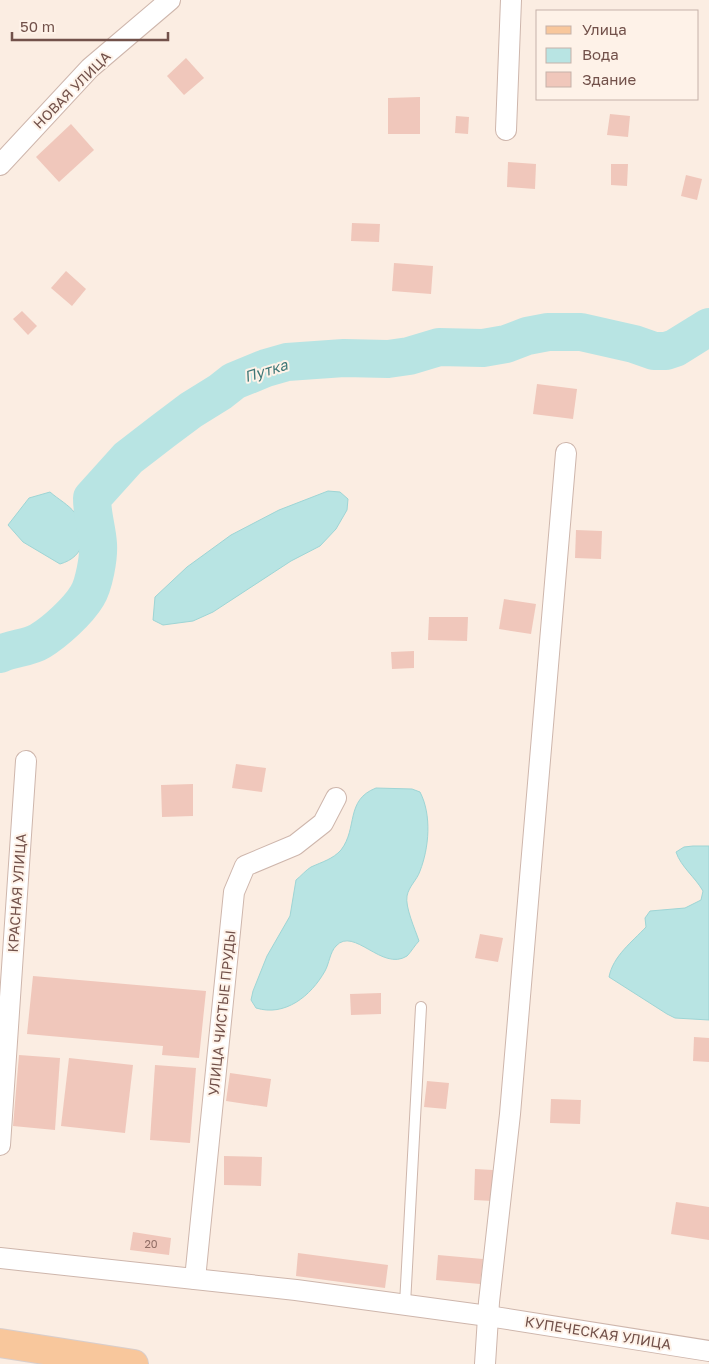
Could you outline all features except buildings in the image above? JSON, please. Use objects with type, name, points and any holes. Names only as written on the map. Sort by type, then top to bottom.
[{"type":"main road","points":[[0,1343],[134,1364]]},
{"type":"street","name":"НОВАЯ УЛИЦА","points":[[0,165],[90,68],[170,0]]},
{"type":"street","points":[[506,130],[511,0]]},
{"type":"street","points":[[485,1364],[488,1316],[510,1114],[566,453]]},
{"type":"street","name":"КРАСНАЯ УЛИЦА","points":[[0,1145],[26,760]]},
{"type":"street","name":"УЛИЦА ЧИСТЫЕ ПРУДЫ","points":[[195,1278],[234,892],[245,866],[294,845],[323,823],[336,798]]},
{"type":"street","name":"КУПЕЧЕСКАЯ УЛИЦА","points":[[0,1258],[195,1278],[405,1304],[709,1351]]},
{"type":"lane","points":[[405,1304],[422,1008]]},
{"type":"water","points":[[328,491],[340,492],[348,499],[347,510],[336,529],[320,546],[291,561],[213,612],[193,621],[163,625],[153,620],[155,597],[187,567],[231,535],[279,510]]},
{"type":"water","points":[[50,492],[73,510],[82,528],[83,536],[80,550],[68,561],[60,564],[23,542],[8,525],[29,498]]},
{"type":"water","points":[[376,788],[412,789],[420,792],[424,801],[428,821],[427,842],[419,874],[407,896],[409,912],[419,941],[407,956],[398,959],[378,955],[351,941],[343,941],[336,946],[325,971],[305,996],[287,1007],[277,1010],[256,1008],[251,1000],[253,991],[267,956],[290,916],[296,880],[311,867],[331,858],[341,850],[346,842],[356,807],[366,793]]},
{"type":"water","points":[[709,846],[709,1020],[675,1018],[609,977],[614,962],[646,927],[645,918],[650,911],[685,908],[701,900],[703,891],[681,862],[676,852],[684,847]]},
{"type":"waterway","name":"Путка","points":[[0,654],[31,645],[46,637],[72,614],[90,591],[97,563],[98,550],[92,498],[128,458],[191,410],[234,381],[287,362],[344,358],[388,359],[409,356],[439,347],[483,348],[506,344],[527,336],[548,332],[581,332],[634,344],[654,351],[666,351],[675,348],[709,327]]}]
